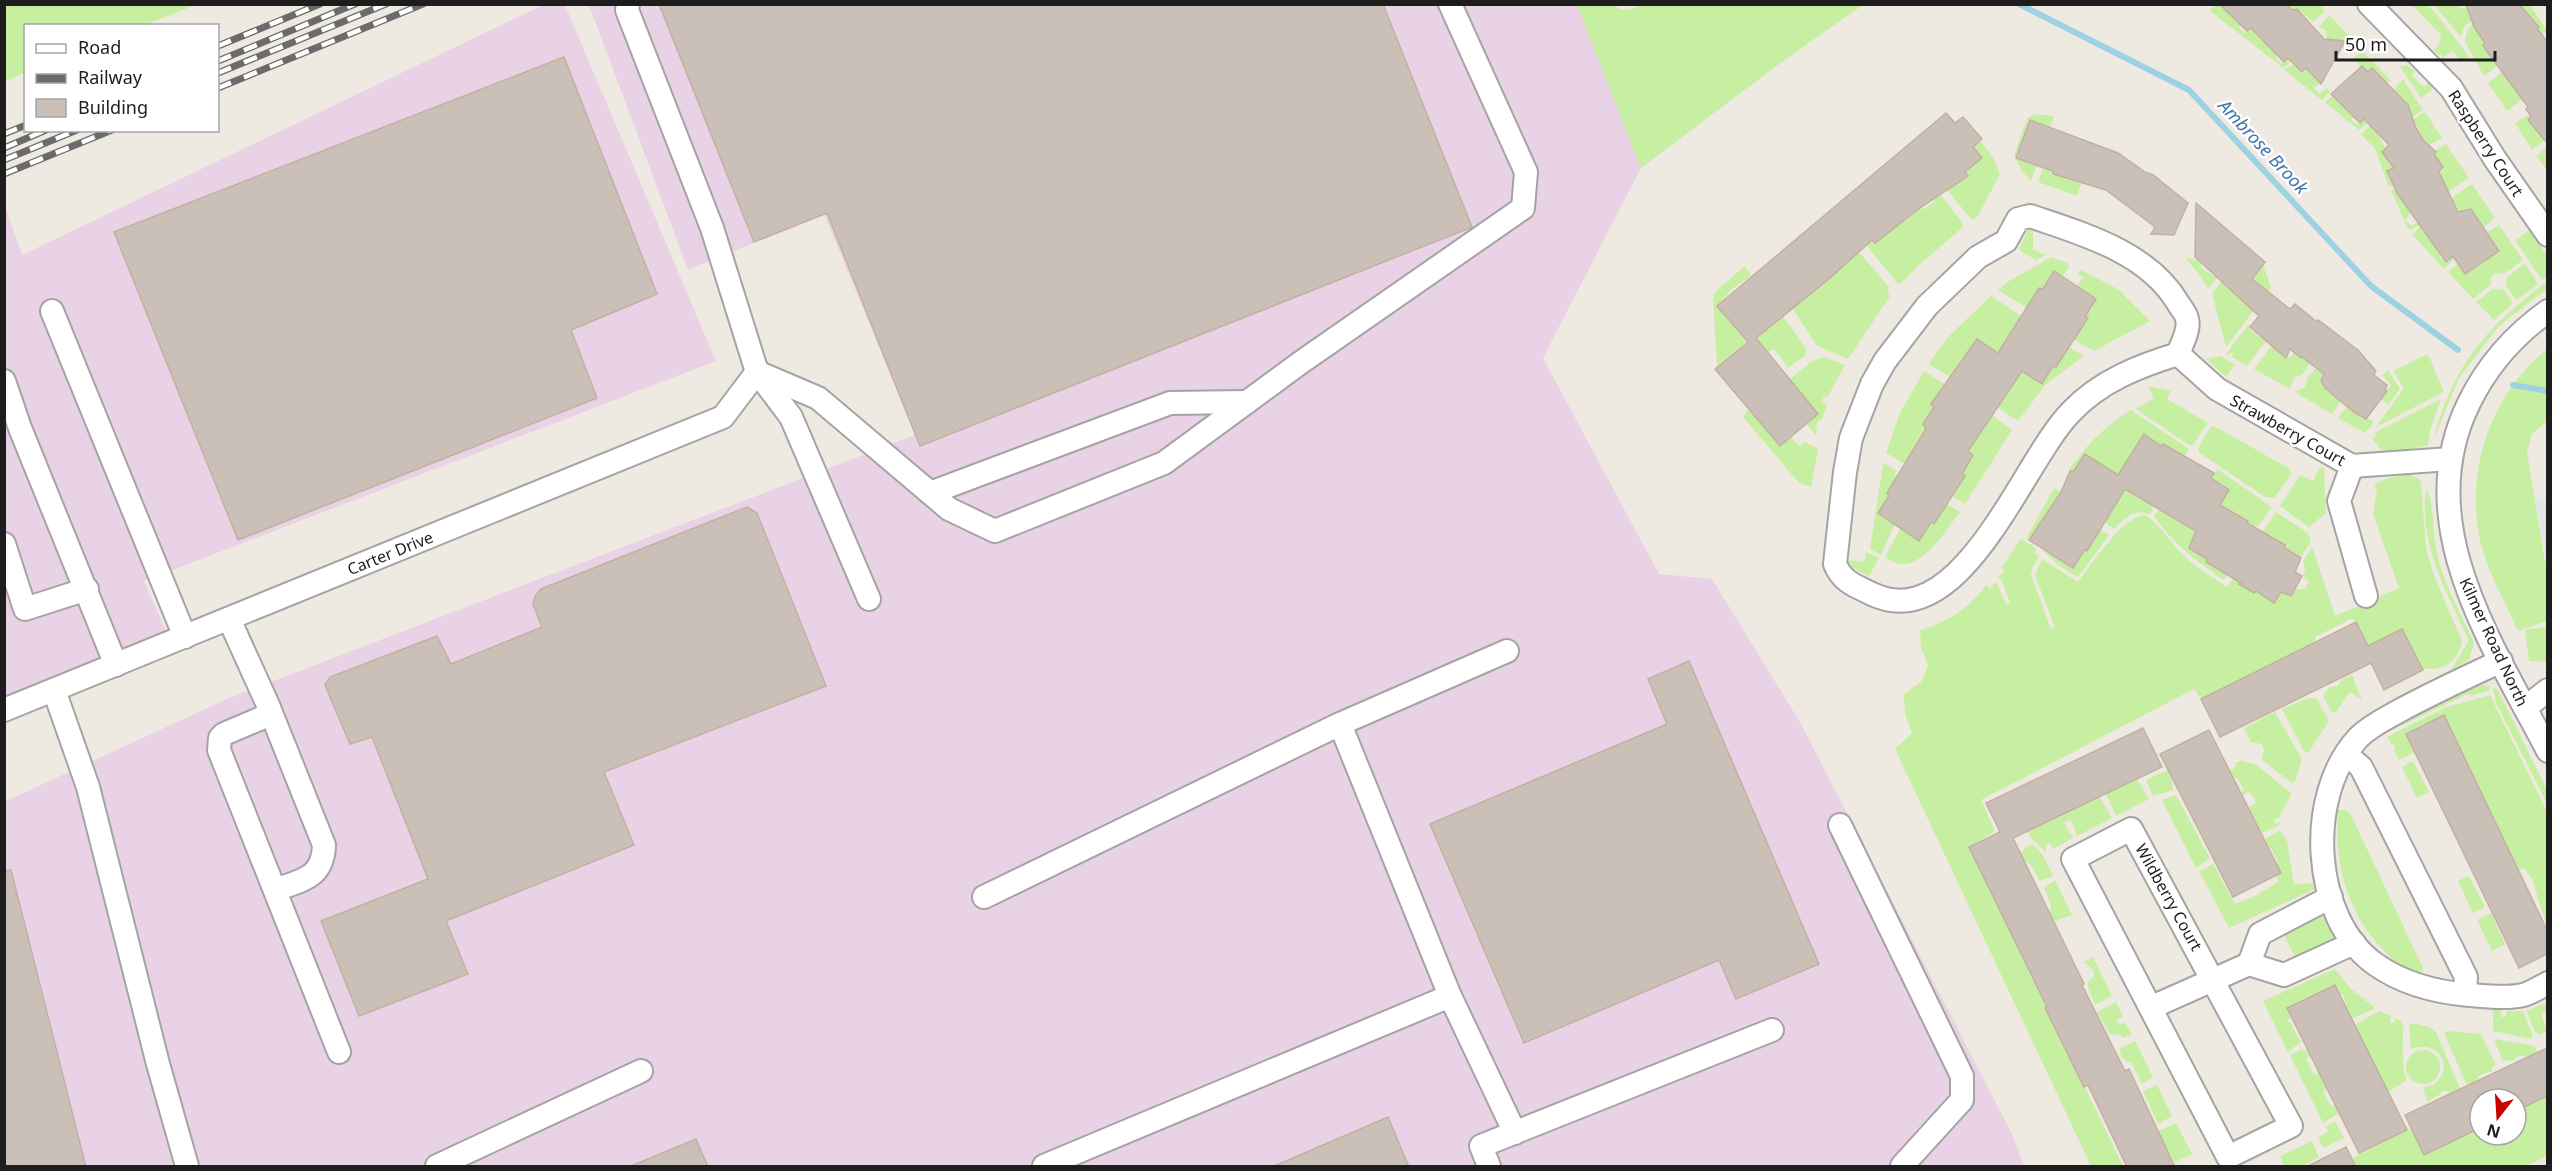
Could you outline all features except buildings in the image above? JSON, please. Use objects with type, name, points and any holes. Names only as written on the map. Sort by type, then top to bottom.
[{"type":"street","points":[[628,4],[627,10],[712,228],[757,372],[792,417],[869,598]]},
{"type":"street","points":[[757,372],[818,398],[949,509],[995,531],[1164,464],[1247,402],[1523,208],[1526,172],[1450,4]]},
{"type":"street","name":"Raspberry Court","points":[[2369,4],[2451,88],[2495,159],[2547,235]]},
{"type":"street","points":[[2031,216],[2091,237],[2125,254],[2153,274],[2172,294],[2187,318],[2187,332],[2178,354],[2139,366],[2091,394],[2072,410],[2057,427],[2002,514],[1961,571],[1947,584],[1933,593],[1915,599],[1897,600],[1878,597],[1850,584],[1839,575],[1834,555],[1845,472],[1851,438],[1872,384],[1885,361],[1927,306],[1978,257],[2006,242],[2018,219],[2031,216]]},
{"type":"street","points":[[52,311],[185,637]]},
{"type":"street","name":"Kilmer Road North","points":[[2547,311],[2527,326],[2502,352],[2477,387],[2455,436],[2447,477],[2449,517],[2454,548],[2467,589],[2547,751]]},
{"type":"street","name":"Strawberry Court","points":[[2178,354],[2217,389],[2352,465],[2450,459]]},
{"type":"street","name":"Carter Drive","points":[[4,710],[723,417],[757,372]]},
{"type":"street","points":[[4,381],[12,431],[87,589],[116,665]]},
{"type":"street","points":[[930,493],[1170,403],[1247,402]]},
{"type":"street","points":[[2352,465],[2339,501],[2366,596]]},
{"type":"street","points":[[4,544],[25,609],[87,589]]},
{"type":"street","points":[[229,619],[271,714],[324,845],[322,863],[317,871],[310,877],[274,890]]},
{"type":"street","points":[[984,897],[1340,724],[1507,651]]},
{"type":"street","points":[[2501,661],[2414,703],[2369,728],[2356,740],[2329,791],[2322,817],[2325,874],[2331,897],[2345,930],[2355,943],[2375,964],[2412,985],[2438,992],[2524,995],[2547,983]]},
{"type":"street","points":[[54,690],[88,787],[158,1064],[188,1167]]},
{"type":"street","points":[[2525,708],[2547,690]]},
{"type":"street","points":[[271,714],[224,734],[219,744],[339,1052]]},
{"type":"street","points":[[1340,724],[1450,996],[1515,1133]]},
{"type":"street","points":[[2347,755],[2361,767],[2466,977],[2465,994]]},
{"type":"street","points":[[1840,825],[1962,1076],[1962,1100],[1902,1167]]},
{"type":"street","name":"Wildberry Court","points":[[2131,829],[2214,980],[2290,1126],[2228,1157],[2073,859],[2131,829]]},
{"type":"street","points":[[2249,964],[2260,934],[2331,897]]},
{"type":"street","points":[[2152,1007],[2249,964],[2284,975],[2355,943]]},
{"type":"street","points":[[1044,1167],[1450,996]]},
{"type":"street","points":[[1488,1167],[1480,1146],[1772,1030]]},
{"type":"street","points":[[437,1167],[641,1071]]},
{"type":"shaded area","points":[[543,5],[565,5],[716,361],[144,581],[170,640],[5,707],[4,204],[22,255]]},
{"type":"shaded area","points":[[589,5],[1577,5],[1641,168],[1543,358],[1659,574],[1712,579],[1800,722],[2013,1136],[2024,1166],[5,1166],[4,802],[229,698],[915,435],[824,214],[688,270]]},
{"type":"shaded area","points":[[2535,497],[2547,499],[2547,563]]},
{"type":"green space","points":[[5,4],[196,4],[147,24],[24,24],[24,73],[5,81]]},
{"type":"green space","points":[[1577,5],[1615,5],[1624,10],[1640,5],[1863,5],[1783,61],[1641,168]]},
{"type":"green space","points":[[2218,5],[2227,12],[2231,8],[2244,21],[2239,27],[2245,33],[2251,28],[2282,51],[2276,57],[2281,64],[2288,58],[2291,62],[2283,68],[2209,10]]},
{"type":"green space","points":[[2286,5],[2320,5],[2325,11],[2313,22],[2297,9],[2292,10]]},
{"type":"green space","points":[[2412,5],[2429,5],[2469,56],[2467,60],[2461,61],[2452,51],[2444,57],[2433,51],[2439,44],[2441,35]]},
{"type":"green space","points":[[2434,5],[2458,5],[2462,9],[2469,5],[2472,21],[2464,27],[2461,37]]},
{"type":"green space","points":[[2519,5],[2530,5],[2547,30],[2542,35],[2536,29],[2539,27]]},
{"type":"green space","points":[[2329,15],[2358,45],[2351,52],[2347,53],[2336,40],[2330,41],[2326,37],[2326,30],[2319,27]]},
{"type":"green space","points":[[2480,20],[2474,28],[2485,43],[2483,46],[2500,64],[2484,76],[2465,42],[2469,29]]},
{"type":"green space","points":[[2362,50],[2391,81],[2384,84],[2367,73],[2355,61],[2355,57]]},
{"type":"green space","points":[[2293,64],[2303,73],[2307,69],[2320,83],[2314,88],[2319,94],[2327,88],[2330,92],[2322,100],[2284,70]]},
{"type":"green space","points":[[2407,65],[2415,71],[2412,76],[2424,87],[2428,83],[2432,86],[2431,91],[2421,98],[2400,67]]},
{"type":"green space","points":[[2505,70],[2509,77],[2507,80],[2524,98],[2507,111],[2488,83]]},
{"type":"green space","points":[[2403,79],[2423,110],[2412,117],[2408,105],[2393,91]]},
{"type":"green space","points":[[2333,95],[2358,113],[2351,120],[2358,125],[2364,119],[2368,123],[2359,130],[2325,102]]},
{"type":"green space","points":[[2425,112],[2442,138],[2430,145],[2423,139],[2413,120]]},
{"type":"green space","points":[[2033,114],[2054,116],[2050,127],[2029,120],[2016,158],[2037,165],[2031,181],[2021,170],[2014,155],[2027,119]]},
{"type":"green space","points":[[2530,114],[2545,136],[2544,141],[2532,150],[2515,123]]},
{"type":"green space","points":[[2370,125],[2385,148],[2382,152],[2394,168],[2387,171],[2402,183],[2389,187],[2375,149],[2361,134]]},
{"type":"green space","points":[[1980,140],[1995,161],[2000,174],[1978,216],[1972,220],[1945,187],[1951,182],[1955,185],[1967,177],[1965,172],[1982,158],[1973,146]]},
{"type":"green space","points":[[2446,144],[2469,178],[2449,191],[2446,191],[2436,176],[2444,170],[2433,155],[2434,151]]},
{"type":"green space","points":[[2547,147],[2547,170],[2536,156]]},
{"type":"green space","points":[[2043,168],[2064,175],[2065,179],[2082,182],[2077,196],[2038,182]]},
{"type":"green space","points":[[2404,184],[2412,213],[2405,219],[2411,226],[2418,222],[2419,225],[2409,230],[2391,191]]},
{"type":"green space","points":[[2472,184],[2495,218],[2485,226],[2480,226],[2473,212],[2461,214],[2452,200],[2454,196]]},
{"type":"green space","points":[[1939,193],[1963,223],[1962,228],[1899,285],[1866,245],[1872,240],[1875,243],[1887,234],[1899,218],[1904,222],[1920,208],[1922,210],[1935,202],[1932,198]]},
{"type":"green space","points":[[2499,225],[2523,260],[2504,274],[2494,273],[2491,284],[2473,299],[2448,272],[2458,264],[2465,274],[2497,253],[2497,248],[2487,236],[2488,232]]},
{"type":"green space","points":[[2420,226],[2429,238],[2436,234],[2448,250],[2439,256],[2445,262],[2453,257],[2454,259],[2444,269],[2413,235]]},
{"type":"green space","points":[[2028,229],[2033,231],[2033,250],[2046,255],[2036,260],[2019,250]]},
{"type":"green space","points":[[2530,230],[2547,256],[2547,277],[2542,280],[2515,240]]},
{"type":"green space","points":[[1858,251],[1889,287],[1887,292],[1890,296],[1848,359],[1817,346],[1793,309]]},
{"type":"green space","points":[[2051,257],[2067,263],[2069,267],[2062,277],[2043,289],[2028,309],[1998,290],[2009,281]]},
{"type":"green space","points":[[2185,258],[2201,260],[2201,268],[2217,278],[2208,289],[2198,273]]},
{"type":"green space","points":[[2525,263],[2538,284],[2517,300],[2506,287],[2507,277]]},
{"type":"green space","points":[[2263,264],[2271,288],[2226,347],[2212,294],[2221,282],[2236,295]]},
{"type":"green space","points":[[1745,266],[1751,276],[1732,289],[1717,306],[1746,342],[1717,366],[1713,299],[1715,292]]},
{"type":"green space","points":[[2080,269],[2119,290],[2150,321],[2094,351],[2071,338],[2088,318],[2085,316],[2096,299],[2077,287],[2083,277],[2078,274]]},
{"type":"green space","points":[[2547,281],[2547,289],[2499,326],[2459,378],[2433,441],[2450,391],[2474,350],[2506,315]]},
{"type":"green space","points":[[2494,288],[2503,289],[2513,303],[2494,320],[2476,302]]},
{"type":"green space","points":[[1991,296],[2024,318],[2001,355],[1977,340],[1965,357],[1962,357],[1952,378],[1930,365],[1929,363],[1949,336]]},
{"type":"green space","points":[[1783,316],[1806,348],[1805,356],[1788,368],[1774,349],[1768,352],[1757,337]]},
{"type":"green space","points":[[2249,324],[2251,331],[2266,341],[2247,366],[2232,357],[2231,352],[2226,354]]},
{"type":"green space","points":[[2066,345],[2084,356],[2046,384],[2018,421],[1994,405],[2010,363],[2042,384],[2053,366],[2057,367],[2064,355],[2062,352]]},
{"type":"green space","points":[[2272,345],[2285,358],[2289,358],[2294,353],[2310,363],[2302,375],[2294,377],[2290,389],[2254,369]]},
{"type":"green space","points":[[2547,349],[2547,421],[2532,434],[2527,452],[2547,573],[2547,621],[2518,631],[2484,555],[2478,527],[2476,499],[2478,470],[2484,443],[2509,391],[2526,369]]},
{"type":"green space","points":[[2428,354],[2444,392],[2376,427],[2404,388],[2393,371]]},
{"type":"green space","points":[[2220,356],[2235,364],[2226,377],[2206,359]]},
{"type":"green space","points":[[1825,357],[1845,365],[1827,398],[1824,396],[1822,401],[1827,405],[1822,419],[1817,422],[1816,435],[1806,424],[1818,414],[1790,379],[1812,361]]},
{"type":"green space","points":[[2317,368],[2324,374],[2328,392],[2341,400],[2332,414],[2296,393],[2305,387],[2308,376]]},
{"type":"green space","points":[[2388,370],[2400,389],[2388,405],[2381,399],[2391,385],[2382,375]]},
{"type":"green space","points":[[1924,371],[1946,385],[1931,403],[1934,407],[1923,424],[1928,432],[1912,452],[1908,466],[1886,453],[1900,413]]},
{"type":"green space","points":[[2147,386],[2171,391],[2167,399],[2208,423],[2193,445],[2189,445],[2136,409],[2154,398]]},
{"type":"green space","points":[[2441,399],[2430,431],[2428,445],[2386,456],[2372,438],[2376,436],[2374,433]]},
{"type":"green space","points":[[2348,405],[2362,419],[2367,418],[2374,422],[2365,433],[2338,418]]},
{"type":"green space","points":[[1749,409],[1780,445],[1791,437],[1799,446],[1805,442],[1818,449],[1811,487],[1799,483],[1743,417]]},
{"type":"green space","points":[[2131,410],[2189,449],[2182,459],[2143,436],[2118,475],[2085,454],[2073,472],[2069,470],[2097,436]]},
{"type":"green space","points":[[1989,413],[2012,430],[1965,504],[1949,494],[1964,476],[1962,474],[1973,455],[1966,450],[1988,422],[1985,419]]},
{"type":"green space","points":[[2212,425],[2290,469],[2291,475],[2274,498],[2265,497],[2198,452],[2200,444]]},
{"type":"green space","points":[[1883,463],[1897,471],[1894,474],[1901,477],[1895,480],[1887,493],[1889,496],[1878,513],[1895,524],[1881,555],[1870,549]]},
{"type":"green space","points":[[2320,467],[2324,468],[2326,513],[2310,526],[2311,529],[2280,506],[2300,475],[2313,481]]},
{"type":"green space","points":[[2217,469],[2272,507],[2258,526],[2254,528],[2246,525],[2248,521],[2218,506],[2211,478]]},
{"type":"green space","points":[[2407,474],[2418,478],[2421,482],[2426,548],[2434,576],[2462,641],[2460,649],[2447,665],[2435,669],[2420,668],[2409,642],[2400,630],[2368,645],[2356,621],[2351,619],[2315,637],[2316,640],[2313,643],[2201,699],[2194,689],[1981,800],[1995,831],[1969,847],[2123,1166],[2091,1166],[1895,749],[1912,733],[1905,714],[1904,694],[1921,682],[1928,666],[1921,647],[1920,630],[1957,614],[1986,585],[1990,589],[1996,581],[2006,604],[2010,603],[2002,581],[1998,578],[2004,571],[2001,568],[2021,539],[2036,548],[2035,553],[2039,557],[2033,566],[2031,575],[2051,629],[2055,628],[2035,575],[2042,559],[2078,582],[2116,533],[2135,518],[2144,515],[2154,522],[2184,556],[2227,587],[2234,577],[2241,582],[2240,585],[2274,602],[2281,592],[2290,596],[2295,589],[2304,589],[2309,582],[2303,577],[2305,569],[2303,561],[2312,547],[2335,615],[2340,614],[2399,588],[2373,514],[2377,490],[2374,485],[2385,479]]},
{"type":"green space","points":[[2126,484],[2151,499],[2153,510],[2150,514],[2134,514],[2114,529],[2103,521],[2107,514],[2110,515]]},
{"type":"green space","points":[[2054,488],[2061,492],[2030,540],[2027,537]]},
{"type":"green space","points":[[2426,488],[2431,502],[2435,545],[2440,565],[2448,588],[2474,643],[2469,659],[2450,672],[2469,640],[2444,586],[2430,548],[2426,528]]},
{"type":"green space","points":[[1944,502],[1960,512],[1927,552],[1911,563],[1895,563],[1885,557],[1901,527],[1919,540],[1931,522],[1934,524]]},
{"type":"green space","points":[[2162,507],[2170,511],[2168,515],[2181,522],[2183,520],[2200,531],[2190,548],[2207,559],[2206,562],[2228,573],[2224,580],[2195,559],[2169,535],[2154,516]]},
{"type":"green space","points":[[2276,512],[2308,533],[2311,542],[2300,558],[2284,545],[2262,533]]},
{"type":"green space","points":[[2098,528],[2109,535],[2078,577],[2058,565],[2041,549],[2073,567],[2085,549],[2087,551]]},
{"type":"green space","points":[[1866,552],[1879,558],[1869,576],[1845,564],[1845,560],[1864,562]]},
{"type":"green space","points":[[2547,627],[2547,662],[2529,661],[2525,630]]},
{"type":"green space","points":[[2352,675],[2362,700],[2350,692],[2335,713],[2332,712],[2323,696],[2330,687],[2337,686],[2343,679]]},
{"type":"green space","points":[[2476,686],[2490,686],[2489,691],[2471,696],[2468,694],[2386,733],[2385,731]]},
{"type":"green space","points":[[2493,686],[2499,692],[2547,790],[2547,803],[2496,703]]},
{"type":"green space","points":[[2490,695],[2547,812],[2547,927],[2532,879],[2524,868],[2519,870],[2444,716],[2406,733],[2415,752],[2399,760],[2394,751],[2395,745],[2392,745],[2387,737],[2444,708]]},
{"type":"green space","points":[[2308,698],[2317,699],[2329,721],[2308,753],[2304,751],[2282,709]]},
{"type":"green space","points":[[2275,712],[2302,759],[2295,782],[2292,783],[2262,760],[2264,750],[2262,744],[2251,742],[2244,728]]},
{"type":"green space","points":[[2241,761],[2255,764],[2290,792],[2291,795],[2279,817],[2273,820],[2276,824],[2280,822],[2280,825],[2261,833],[2248,807],[2255,804],[2255,799],[2248,791],[2242,797],[2240,794],[2244,790],[2237,778],[2233,779],[2229,771],[2236,766],[2235,763]]},
{"type":"green space","points":[[2413,761],[2429,792],[2417,798],[2402,767]]},
{"type":"green space","points":[[2167,770],[2172,780],[2173,790],[2153,796],[2146,780]]},
{"type":"green space","points":[[2137,779],[2149,799],[2116,816],[2106,794]]},
{"type":"green space","points":[[2176,795],[2210,858],[2196,868],[2162,800]]},
{"type":"green space","points":[[2100,797],[2112,818],[2077,836],[2071,820],[2064,822],[2073,838],[2053,849],[2050,843],[2046,845],[2046,852],[2032,839],[2028,831]]},
{"type":"green space","points":[[2338,810],[2346,810],[2351,815],[2423,968],[2422,975],[2408,970],[2387,954],[2373,939],[2353,906],[2346,888],[2338,850]]},
{"type":"green space","points":[[2280,830],[2287,841],[2294,884],[2313,883],[2315,889],[2229,928],[2199,871],[2213,864],[2235,904],[2253,897],[2278,882],[2276,876],[2279,875],[2275,865],[2278,863],[2271,848],[2266,848],[2266,838]]},
{"type":"green space","points":[[2032,844],[2043,855],[2053,876],[2040,881],[2030,864],[2022,860],[2020,852]]},
{"type":"green space","points":[[2469,876],[2485,907],[2473,913],[2458,881]]},
{"type":"green space","points":[[2055,880],[2072,915],[2055,921],[2049,914],[2051,905],[2044,888]]},
{"type":"green space","points":[[2324,910],[2339,937],[2296,959],[2282,931]]},
{"type":"green space","points":[[2491,913],[2505,944],[2492,951],[2477,920]]},
{"type":"green space","points":[[2093,957],[2112,996],[2095,1005],[2088,988],[2088,982],[2094,976],[2094,971],[2084,962]]},
{"type":"green space","points":[[2335,969],[2351,989],[2374,1009],[2351,1019],[2343,994],[2338,996],[2333,986],[2287,1007],[2292,1018],[2285,1022],[2290,1022],[2301,1042],[2288,1052],[2263,1001]]},
{"type":"green space","points":[[2116,1002],[2123,1016],[2116,1021],[2119,1025],[2125,1022],[2132,1034],[2123,1038],[2121,1035],[2110,1034],[2097,1012]]},
{"type":"green space","points":[[2547,1002],[2547,1010],[2541,1014],[2547,1031],[2540,1035],[2535,1032],[2526,1011]]},
{"type":"green space","points":[[2493,1009],[2501,1010],[2501,1017],[2506,1017],[2506,1011],[2523,1011],[2532,1039],[2493,1031]]},
{"type":"green space","points":[[2379,1011],[2391,1016],[2390,1022],[2394,1023],[2396,1018],[2403,1022],[2403,1060],[2407,1080],[2388,1092],[2355,1025]]},
{"type":"green space","points":[[2413,1023],[2432,1028],[2436,1032],[2460,1089],[2451,1093],[2443,1090],[2427,1102],[2423,1087],[2433,1084],[2440,1078],[2443,1062],[2440,1055],[2433,1049],[2423,1047],[2411,1049],[2409,1026]]},
{"type":"green space","points":[[2449,1031],[2481,1034],[2496,1065],[2492,1067],[2492,1071],[2480,1075],[2473,1085],[2467,1086],[2444,1033]]},
{"type":"green space","points":[[2494,1039],[2535,1046],[2537,1052],[2527,1057],[2519,1055],[2512,1061],[2503,1062]]},
{"type":"green space","points":[[2135,1041],[2153,1077],[2142,1084],[2132,1064],[2122,1058],[2119,1049]]},
{"type":"green space","points":[[2302,1049],[2304,1051],[2308,1049],[2311,1056],[2306,1059],[2314,1075],[2319,1073],[2327,1090],[2323,1092],[2331,1106],[2335,1105],[2339,1113],[2323,1123],[2290,1055]]},
{"type":"green space","points":[[2423,1050],[2435,1055],[2440,1067],[2435,1079],[2423,1084],[2411,1079],[2406,1067],[2411,1055]]},
{"type":"green space","points":[[2157,1085],[2172,1116],[2158,1124],[2143,1091]]},
{"type":"green space","points":[[2547,1096],[2547,1156],[2526,1166],[2356,1166],[2352,1158],[2411,1128],[2424,1155],[2468,1134],[2468,1147],[2528,1147],[2528,1105]]},
{"type":"green space","points":[[2335,1121],[2344,1138],[2323,1148],[2318,1137],[2328,1132],[2326,1127]]},
{"type":"green space","points":[[2176,1123],[2192,1154],[2175,1162],[2157,1132]]},
{"type":"green space","points":[[2312,1141],[2319,1157],[2303,1166],[2284,1166],[2280,1156]]},
{"type":"waterway","name":"Ambrose Brook","points":[[2019,4],[2189,90],[2371,286],[2458,350]]},
{"type":"waterway","name":"Ambrose Brook","points":[[2513,385],[2548,391]]},
{"type":"railway","points":[[219,46],[320,4]]},
{"type":"railway","points":[[219,61],[355,4]]},
{"type":"railway","points":[[219,73],[386,4]]},
{"type":"railway","points":[[219,88],[423,4]]},
{"type":"railway","points":[[4,134],[24,126]]},
{"type":"railway","points":[[4,148],[41,132]]},
{"type":"railway","points":[[4,160],[72,132]]},
{"type":"railway","points":[[4,174],[107,132]]}]
